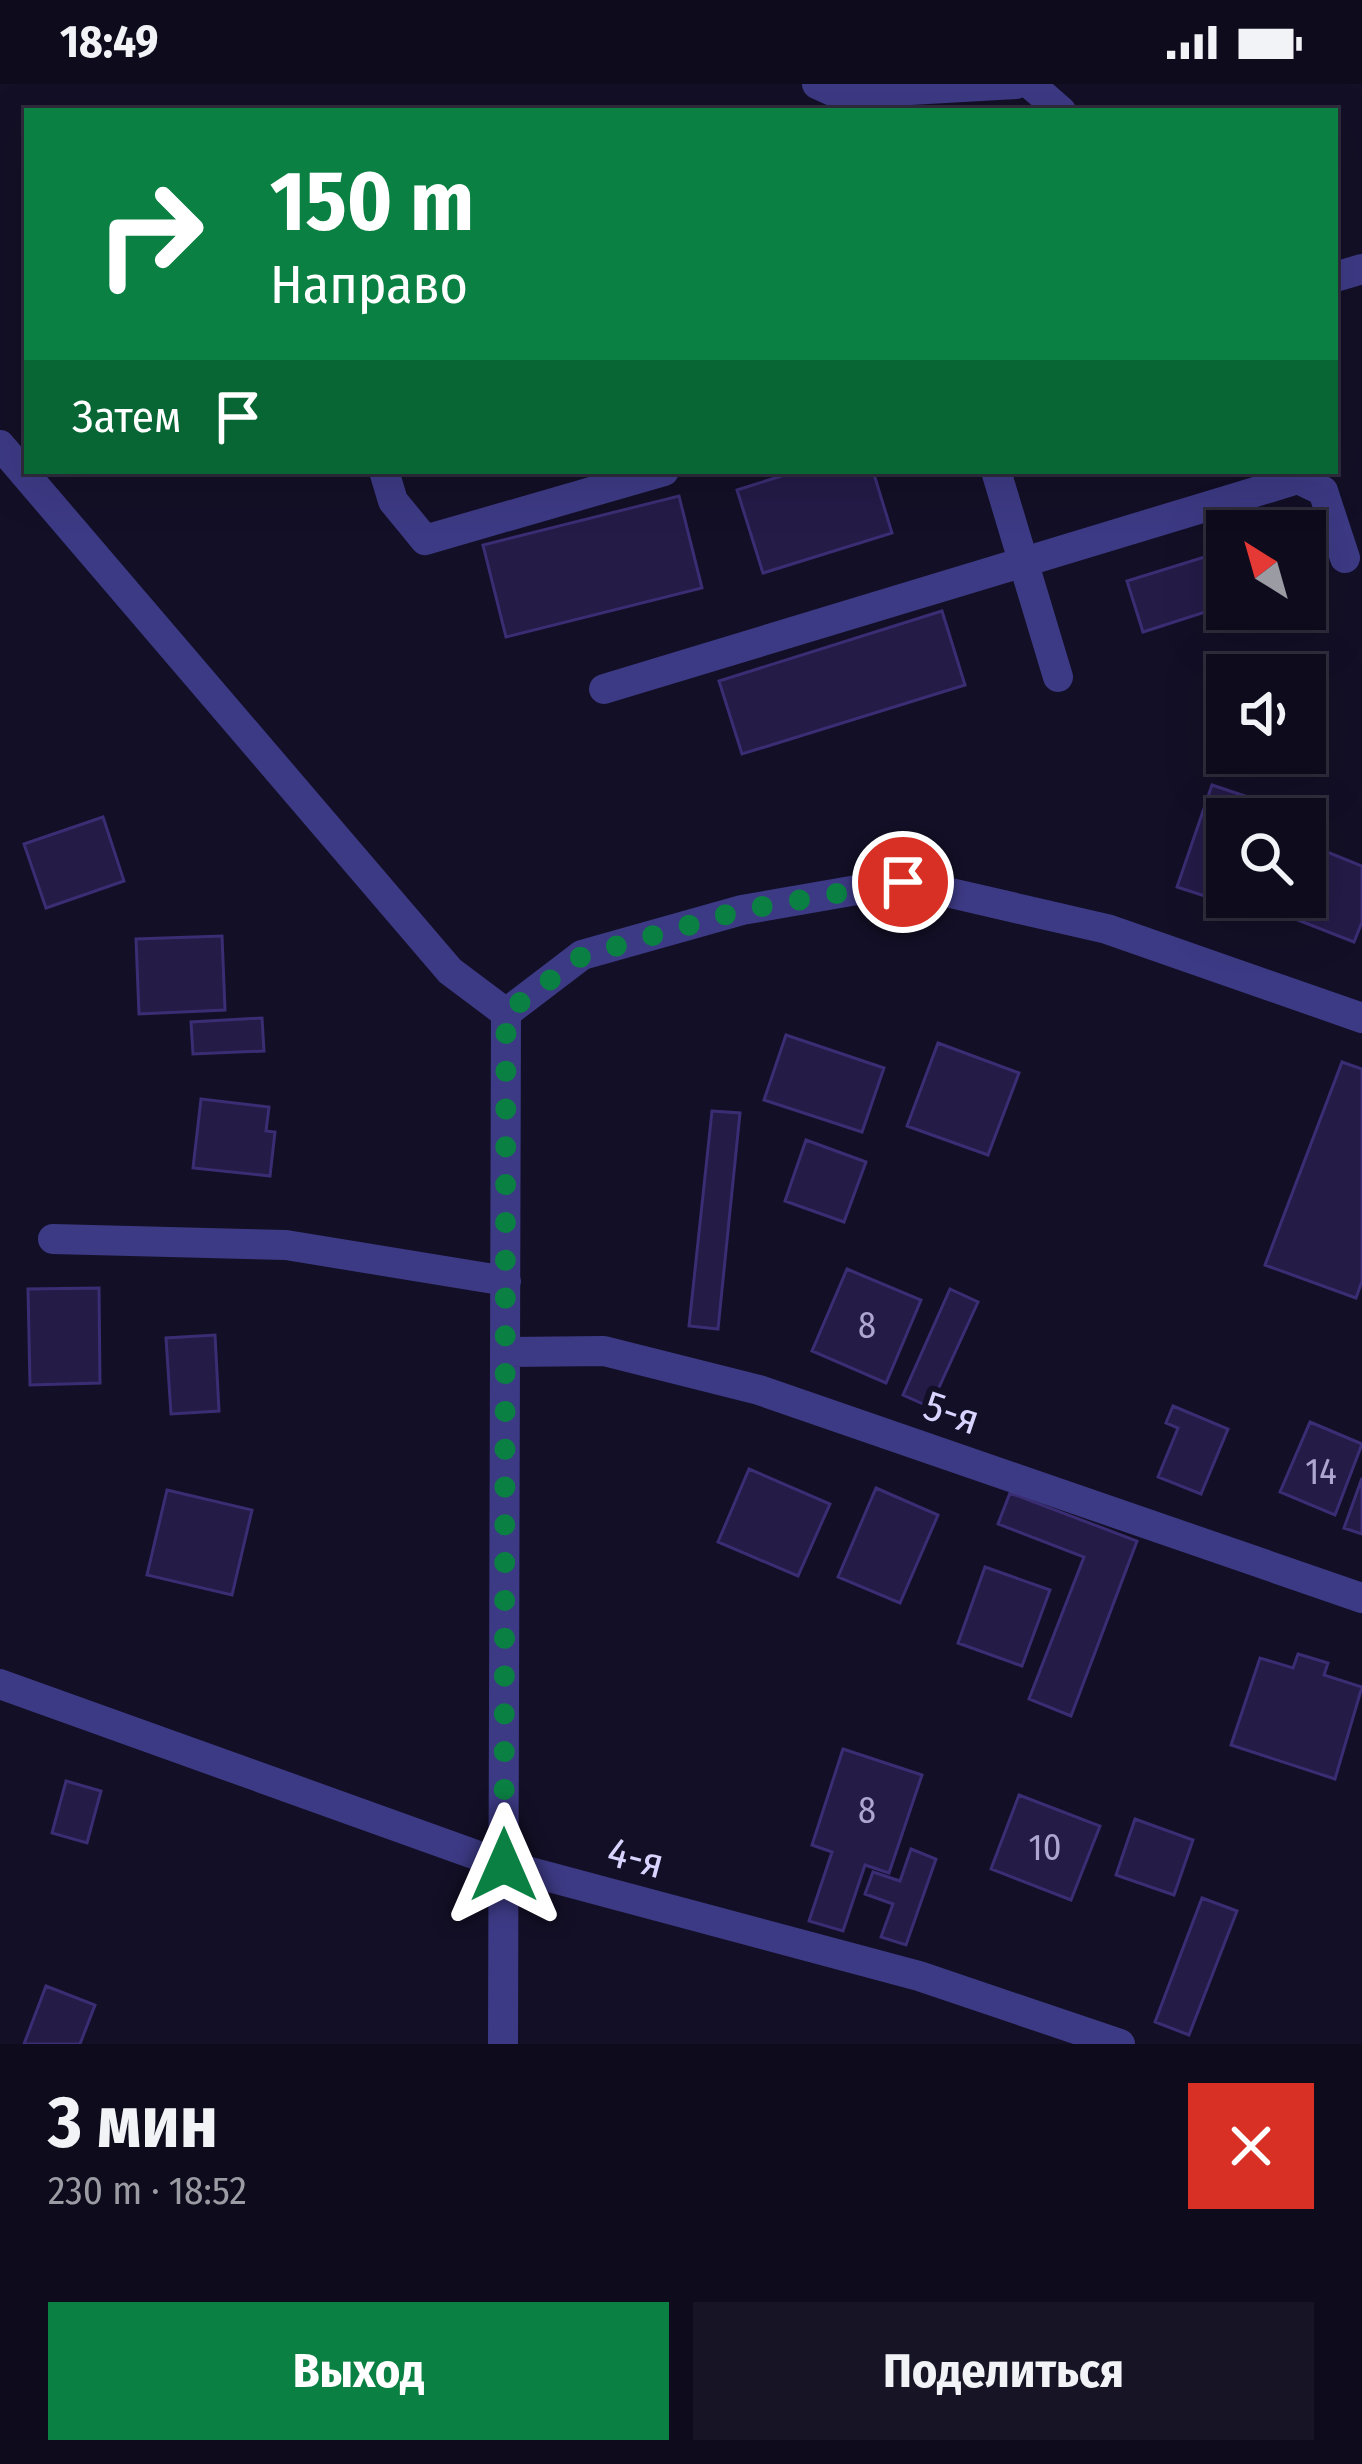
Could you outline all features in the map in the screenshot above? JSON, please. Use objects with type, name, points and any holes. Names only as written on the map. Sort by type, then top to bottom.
[{"type":"street","points":[[817,84],[839,94],[883,101],[1016,84]]},
{"type":"street","points":[[1030,84],[1058,108]]},
{"type":"street","points":[[0,445],[24,473]]},
{"type":"street","points":[[25,474],[450,971],[506,1013]]},
{"type":"street","points":[[385,474],[393,501],[425,540],[654,474]]},
{"type":"street","points":[[997,474],[1058,677]]},
{"type":"street","points":[[604,689],[1298,479],[1323,491],[1345,558]]},
{"type":"street","points":[[506,1013],[582,956],[742,910],[903,882],[1107,929],[1362,1018]]},
{"type":"street","points":[[503,2044],[506,1013]]},
{"type":"street","points":[[53,1239],[286,1245],[506,1281]]},
{"type":"street","name":"5-я","points":[[505,1352],[604,1351],[759,1390],[1362,1598]]},
{"type":"street","name":"4-я","points":[[0,1684],[504,1865],[919,1976],[1120,2044]]},
{"type":"building","points":[[788,474],[874,474],[892,533],[763,573],[737,490]]},
{"type":"building","points":[[679,496],[702,588],[506,637],[483,545]]},
{"type":"building","points":[[1206,557],[1206,612],[1143,632],[1127,581]]},
{"type":"building","points":[[942,611],[965,685],[742,754],[719,681]]},
{"type":"building","points":[[1212,785],[1245,796],[1244,798],[1208,798]]},
{"type":"building","points":[[1206,802],[1206,896],[1177,887]]},
{"type":"building","points":[[103,817],[124,881],[46,908],[24,844]]},
{"type":"building","points":[[1326,851],[1362,866],[1362,922],[1354,942],[1292,918],[1326,918]]},
{"type":"building","points":[[222,936],[225,1010],[139,1014],[136,939]]},
{"type":"building","points":[[262,1018],[264,1051],[193,1054],[191,1022]]},
{"type":"building","points":[[786,1035],[884,1068],[862,1132],[764,1100]]},
{"type":"building","points":[[938,1043],[1019,1073],[988,1155],[907,1126]]},
{"type":"building","points":[[1342,1062],[1362,1069],[1362,1281],[1356,1298],[1265,1265]]},
{"type":"building","points":[[201,1099],[269,1107],[266,1131],[275,1132],[270,1176],[193,1168]]},
{"type":"building","points":[[712,1111],[740,1113],[718,1329],[689,1326]]},
{"type":"building","points":[[806,1140],[866,1162],[844,1222],[785,1201]]},
{"type":"building","points":[[847,1269],[921,1300],[886,1383],[812,1351]]},
{"type":"building","points":[[99,1288],[100,1383],[30,1385],[28,1289]]},
{"type":"building","points":[[950,1289],[978,1302],[930,1407],[903,1395]]},
{"type":"building","points":[[215,1335],[219,1411],[171,1414],[166,1338]]},
{"type":"building","points":[[1173,1406],[1228,1429],[1201,1494],[1158,1477],[1178,1428],[1166,1423]]},
{"type":"building","points":[[1310,1422],[1362,1444],[1335,1515],[1280,1492]]},
{"type":"building","points":[[749,1469],[830,1504],[798,1576],[718,1542]]},
{"type":"building","points":[[1362,1478],[1362,1534],[1344,1528]]},
{"type":"building","points":[[876,1488],[938,1515],[900,1603],[838,1577]]},
{"type":"building","points":[[167,1490],[252,1510],[232,1595],[147,1575]]},
{"type":"building","points":[[1010,1493],[1137,1541],[1071,1716],[1029,1699],[1084,1557],[998,1524]]},
{"type":"building","points":[[985,1567],[1050,1590],[1022,1666],[958,1643]]},
{"type":"building","points":[[1298,1654],[1328,1663],[1324,1675],[1362,1687],[1335,1779],[1231,1745],[1260,1658],[1293,1668]]},
{"type":"building","points":[[843,1749],[922,1775],[889,1873],[865,1865],[843,1931],[809,1921],[832,1852],[812,1845]]},
{"type":"building","points":[[66,1781],[101,1791],[87,1843],[52,1833]]},
{"type":"building","points":[[1019,1795],[1100,1826],[1071,1900],[991,1869]]},
{"type":"building","points":[[1135,1819],[1193,1840],[1174,1895],[1116,1875]]},
{"type":"building","points":[[911,1849],[936,1859],[906,1945],[881,1937],[893,1904],[865,1894],[873,1872],[900,1881]]},
{"type":"building","points":[[1202,1898],[1237,1911],[1189,2035],[1155,2022]]},
{"type":"building","points":[[46,1986],[95,2005],[80,2044],[24,2044]]},
{"type":"route","points":[[504,1865],[506,1013],[582,956],[742,910],[903,882]]}]
